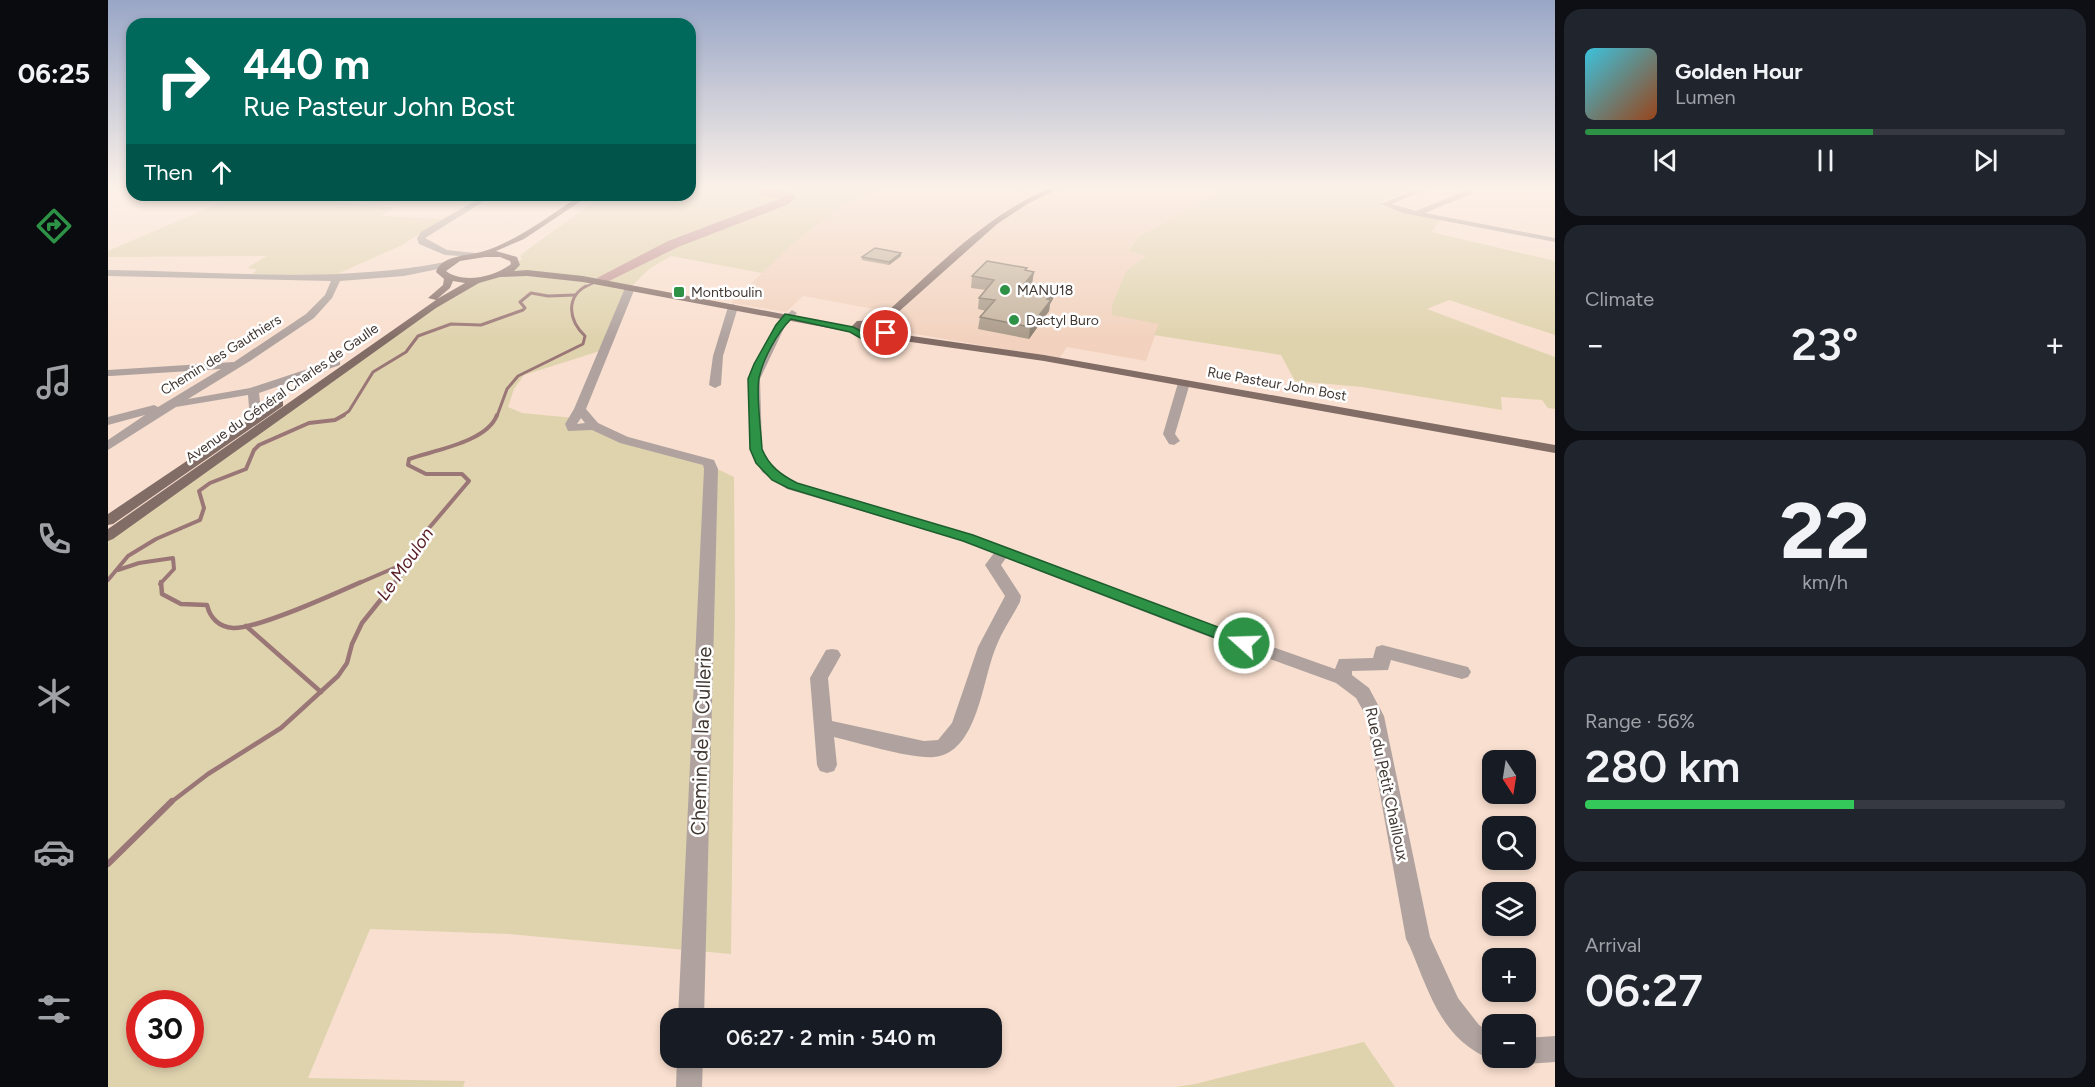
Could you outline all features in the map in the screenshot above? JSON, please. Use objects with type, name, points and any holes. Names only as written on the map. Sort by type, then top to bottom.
[{"type":"main road","points":[[485,254],[517,239]]},
{"type":"main road","name":"Avenue du Général Charles de Gaulle","points":[[108,536],[433,306],[478,279],[501,274],[514,261],[515,250],[531,239]]},
{"type":"main road","points":[[884,329],[977,239]]},
{"type":"main road","points":[[447,270],[472,255],[485,254],[584,278],[790,315]]},
{"type":"main road","name":"Avenue du Général Charles de Gaulle","points":[[108,521],[432,298],[447,286],[447,270],[478,279]]},
{"type":"main road","points":[[501,274],[527,273],[584,278]]},
{"type":"main road","points":[[608,282],[733,307],[790,315]]},
{"type":"main road","name":"Rue Pasteur John Bost","points":[[790,315],[855,327],[870,322],[884,329],[993,350],[1555,449]]},
{"type":"street","points":[[421,239],[419,241],[445,252],[472,255]]},
{"type":"street","points":[[429,239],[431,245]]},
{"type":"street","points":[[108,273],[337,278],[447,270],[445,252]]},
{"type":"street","name":"Chemin des Gauthiers","points":[[108,446],[310,316],[329,296],[337,278]]},
{"type":"street","points":[[594,426],[573,428],[571,424],[580,409],[630,288]]},
{"type":"street","points":[[715,385],[718,356],[733,307]]},
{"type":"street","name":"Rue du Petit Chailloux","points":[[790,315],[780,325],[768,346],[754,379],[756,449],[767,469],[792,486],[968,538],[1205,629],[1342,678],[1361,689],[1370,701],[1375,716],[1418,939],[1449,1007],[1470,1034],[1482,1041]]},
{"type":"street","points":[[108,421],[171,405],[253,391],[268,384],[336,363]]},
{"type":"street","points":[[111,373],[237,365]]},
{"type":"street","points":[[1174,441],[1170,434],[1184,383]]},
{"type":"street","points":[[253,391],[256,419]]},
{"type":"street","points":[[580,409],[594,426]]},
{"type":"street","name":"Chemin de la Cullerie","points":[[594,426],[624,440],[709,463],[711,469],[691,1008]]},
{"type":"street","points":[[823,727],[924,749],[938,749],[949,744],[959,728],[987,647],[1012,602],[1013,596],[993,565],[1003,551]]},
{"type":"street","points":[[1342,678],[1346,664],[1382,665],[1382,651],[1462,672]]},
{"type":"street","points":[[827,765],[819,678],[832,656]]},
{"type":"street","points":[[1536,1050],[1555,1049]]},
{"type":"street","points":[[689,1087],[690,1068]]},
{"type":"shaded area","points":[[136,239],[412,239],[335,275],[253,274],[257,269],[247,268],[267,256],[108,257],[108,251]]},
{"type":"shaded area","points":[[543,239],[799,239],[762,273],[671,256],[649,269],[628,290],[603,350],[524,375],[514,389],[508,407],[522,413],[574,418],[571,424],[655,445],[734,477],[735,617],[731,954],[508,934],[370,929],[308,1078],[465,1081],[463,1087],[108,1087],[108,536],[447,296],[478,279],[494,277],[522,259],[520,256]]},
{"type":"shaded area","points":[[799,239],[1137,239],[1128,250],[1148,256],[1159,324],[1146,361],[1067,347],[1059,359],[870,326],[885,311],[803,296],[786,312],[731,303]]},
{"type":"shaded area","points":[[1137,239],[1460,239],[1555,261],[1555,335],[1449,300],[1427,309],[1555,357],[1555,409],[1548,408],[1542,400],[1501,397],[1502,410],[1362,387],[1295,381],[1281,355],[1154,335],[1159,324],[1112,315],[1112,306],[1126,271],[1147,256],[1128,251]]},
{"type":"shaded area","points":[[1364,1042],[1395,1087],[1176,1087],[1195,1084]]},
{"type":"building","points":[[875,248],[901,253],[889,262],[862,257]]},
{"type":"building","points":[[987,261],[1027,268],[1025,270],[1034,272],[1025,283],[1055,288],[1047,299],[1051,300],[1030,327],[980,317],[995,300],[979,298],[994,280],[972,276]]},
{"type":"waterway","name":"Le Moulon","points":[[604,278],[687,239]]},
{"type":"waterway","name":"Le Moulon","points":[[584,288],[604,278]]},
{"type":"waterway","name":"Le Moulon","points":[[497,416],[507,389],[518,376],[583,344],[585,336],[575,324],[572,303],[584,288]]},
{"type":"waterway","points":[[342,416],[349,411],[373,372],[406,352],[418,336],[451,324],[481,325],[523,310],[525,308],[520,302],[531,293],[548,296],[575,295]]},
{"type":"waterway","points":[[108,580],[128,556],[156,539],[200,520],[204,508],[199,491],[210,483],[246,469],[254,450],[259,445],[309,423],[335,420],[344,415]]},
{"type":"waterway","name":"Le Moulon","points":[[394,584],[407,568],[418,541],[469,481],[462,474],[426,474],[408,465],[409,459],[472,438],[483,432],[497,415]]},
{"type":"waterway","points":[[118,570],[139,563],[173,558],[174,569],[161,583]]},
{"type":"waterway","points":[[357,584],[408,562]]},
{"type":"waterway","points":[[247,627],[277,617],[361,582]]},
{"type":"waterway","name":"Le Moulon","points":[[321,692],[338,676],[347,663],[352,644],[362,623],[395,582]]},
{"type":"waterway","points":[[161,583],[162,594],[181,604],[207,605],[210,614],[223,626],[247,627]]},
{"type":"waterway","points":[[247,627],[321,692]]},
{"type":"waterway","name":"Le Moulon","points":[[170,803],[208,774],[281,728],[321,692]]},
{"type":"waterway","name":"Le Moulon","points":[[108,864],[172,801]]},
{"type":"place","name":"MANU18","points":[[1005,290]]},
{"type":"place","name":"Montboulin","points":[[679,292]]},
{"type":"place","name":"Dactyl Buro","points":[[1014,320]]},
{"type":"route","points":[[886,333],[874,337],[862,336],[840,326],[789,316],[780,325],[759,364],[754,379],[756,449],[767,469],[776,477],[792,486],[968,538],[1244,643]]}]
